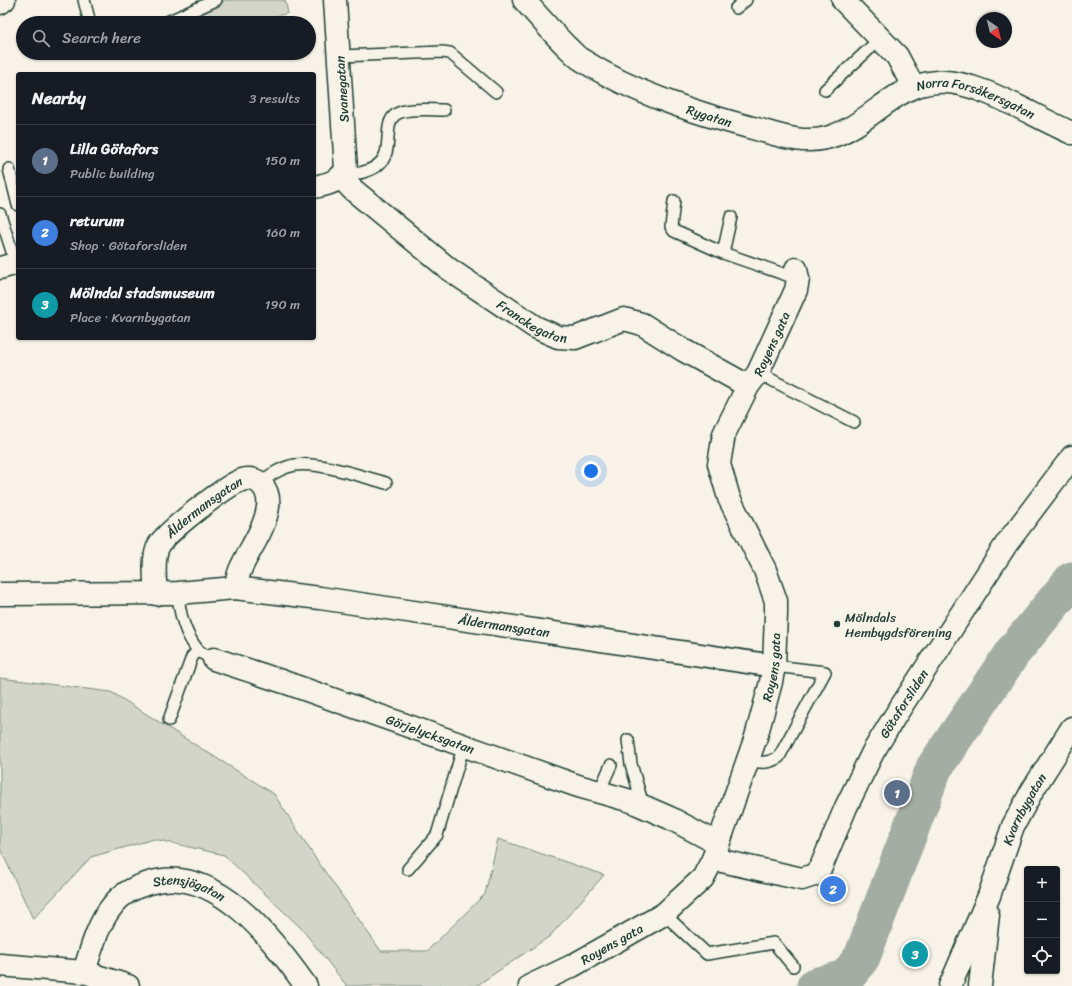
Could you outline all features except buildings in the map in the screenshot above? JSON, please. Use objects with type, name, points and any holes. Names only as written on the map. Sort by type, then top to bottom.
[{"type":"street","points":[[0,4],[4,0]]},
{"type":"street","name":"Svanegatan","points":[[336,0],[346,163],[346,170],[341,177]]},
{"type":"street","name":"Rygatan","points":[[524,0],[550,30],[580,60],[598,70],[646,93],[732,123],[786,137],[810,141],[835,136],[852,128],[890,99],[913,86]]},
{"type":"street","name":"Norra Forsåkersgatan","points":[[843,0],[897,56],[913,86],[938,81],[966,84],[1072,133]]},
{"type":"street","points":[[316,186],[334,181],[341,177]]},
{"type":"street","name":"Franckegatan","points":[[341,177],[352,189],[450,270],[535,328],[558,337],[575,338],[624,319],[642,324],[683,350],[753,380]]},
{"type":"street","name":"Royens gata","points":[[530,986],[572,966],[664,914],[703,878],[715,851],[756,737],[774,666],[776,601],[765,570],[729,498],[719,464],[724,434],[753,380],[796,290],[797,274]]},
{"type":"street","name":"Götaforsliden","points":[[715,851],[802,879],[814,875],[821,867],[846,807],[873,752],[895,716],[1007,543],[1072,457]]},
{"type":"street","name":"Åldermansgatan","points":[[156,594],[154,569],[158,546],[179,526],[230,486],[243,480],[260,482],[268,495],[268,507],[265,521],[241,568],[235,588]]},
{"type":"street","name":"Åldermansgatan","points":[[0,594],[156,594],[235,588],[320,598],[774,666]]},
{"type":"street","name":"Görjelycksgatan","points":[[206,654],[578,786],[643,805],[715,851]]},
{"type":"street","name":"Kvarnbygatan","points":[[950,986],[989,896],[1013,826],[1032,791],[1072,728]]},
{"type":"street","name":"Stensjögatan","points":[[84,972],[98,932],[113,905],[133,888],[158,880],[190,881],[230,901],[263,932],[292,966],[306,986]]},
{"type":"street","name":"Kvarnbygatan","points":[[980,986],[989,896]]},
{"type":"street","points":[[0,965],[84,972],[128,986]]},
{"type":"lane","points":[[84,0],[88,16]]},
{"type":"lane","points":[[181,16],[216,0]]},
{"type":"lane","points":[[736,8],[746,0]]},
{"type":"lane","points":[[825,90],[881,38]]},
{"type":"lane","points":[[340,56],[442,52],[450,53],[496,92]]},
{"type":"lane","points":[[341,177],[378,166],[385,158],[388,150],[389,122],[394,115],[401,112],[444,110]]},
{"type":"lane","points":[[9,169],[16,197]]},
{"type":"lane","points":[[674,201],[671,227],[674,231],[723,253],[797,274]]},
{"type":"lane","points":[[0,214],[11,265]]},
{"type":"lane","points":[[723,253],[731,217]]},
{"type":"lane","points":[[753,380],[854,422]]},
{"type":"lane","points":[[260,482],[276,471],[294,465],[311,464],[386,483]]},
{"type":"lane","points":[[169,720],[192,657],[206,654],[186,628],[179,607],[178,593]]},
{"type":"lane","points":[[747,760],[763,763],[772,762],[779,757],[825,672],[774,666]]},
{"type":"lane","points":[[628,740],[631,764],[643,805]]},
{"type":"lane","points":[[408,869],[437,835],[464,746]]},
{"type":"lane","points":[[599,792],[611,765]]},
{"type":"lane","points":[[664,914],[707,954],[774,943],[793,966]]},
{"type":"shaded area","points":[[226,0],[285,0],[288,13],[277,16],[191,16]]},
{"type":"shaded area","points":[[0,678],[111,692],[274,794],[316,859],[381,951],[427,951],[485,894],[498,839],[604,875],[550,936],[476,986],[347,986],[301,928],[224,855],[154,839],[91,857],[33,919],[0,848]]},
{"type":"waterway","points":[[815,986],[846,978],[862,957],[934,768],[1013,652],[1072,580]]},
{"type":"place","name":"Mölndals Hembygdsförening","points":[[837,624]]},
{"type":"place","name":"Lilla Götafors","points":[[897,793]]},
{"type":"place","name":"returum","points":[[833,889]]},
{"type":"place","name":"Mölndal stadsmuseum","points":[[915,954]]}]
